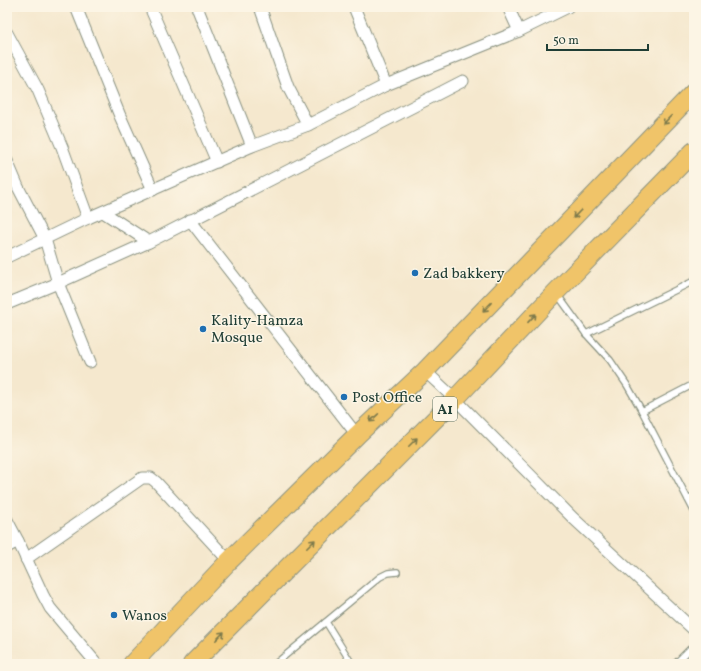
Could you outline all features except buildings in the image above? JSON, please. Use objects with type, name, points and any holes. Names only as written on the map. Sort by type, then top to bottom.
[{"type":"main road","points":[[132,664],[229,561],[357,434],[425,371],[694,92]]},
{"type":"main road","name":"A1","points":[[192,664],[455,399],[694,151]]},
{"type":"street","points":[[76,7],[120,116],[153,190]]},
{"type":"street","points":[[150,7],[217,162]]},
{"type":"street","points":[[197,7],[252,146]]},
{"type":"street","points":[[260,7],[288,87],[308,124]]},
{"type":"street","points":[[354,7],[386,85]]},
{"type":"street","points":[[508,7],[518,30]]},
{"type":"street","points":[[7,257],[88,218],[252,146],[308,124],[386,85],[518,30],[568,7]]},
{"type":"street","points":[[7,32],[38,90],[62,147],[88,218]]},
{"type":"street","points":[[7,304],[149,242],[463,81]]},
{"type":"street","points":[[7,162],[45,239],[58,283],[90,362]]},
{"type":"street","points":[[103,212],[149,242]]},
{"type":"street","points":[[190,220],[357,434]]},
{"type":"street","points":[[425,371],[455,399],[573,518],[694,630]]},
{"type":"street","points":[[26,559],[142,478],[150,478],[156,482],[229,561]]},
{"type":"street","points":[[7,520],[50,608],[97,664]]},
{"type":"street","points":[[7,547],[18,541]]},
{"type":"lane","points":[[586,334],[694,281]]},
{"type":"lane","points":[[556,293],[586,334],[610,360],[627,385],[694,511]]},
{"type":"lane","points":[[642,411],[694,384]]},
{"type":"lane","points":[[688,499],[694,496]]},
{"type":"lane","points":[[275,664],[380,577],[388,573],[397,572]]},
{"type":"lane","points":[[326,622],[352,664]]},
{"type":"lane","points":[[675,664],[694,646]]},
{"type":"place","name":"Zad bakkery","points":[[415,273]]},
{"type":"place","name":"Kality-Hamza Mosque","points":[[203,329]]},
{"type":"place","name":"Post Office","points":[[344,397]]},
{"type":"place","name":"Wanos","points":[[114,615]]}]
